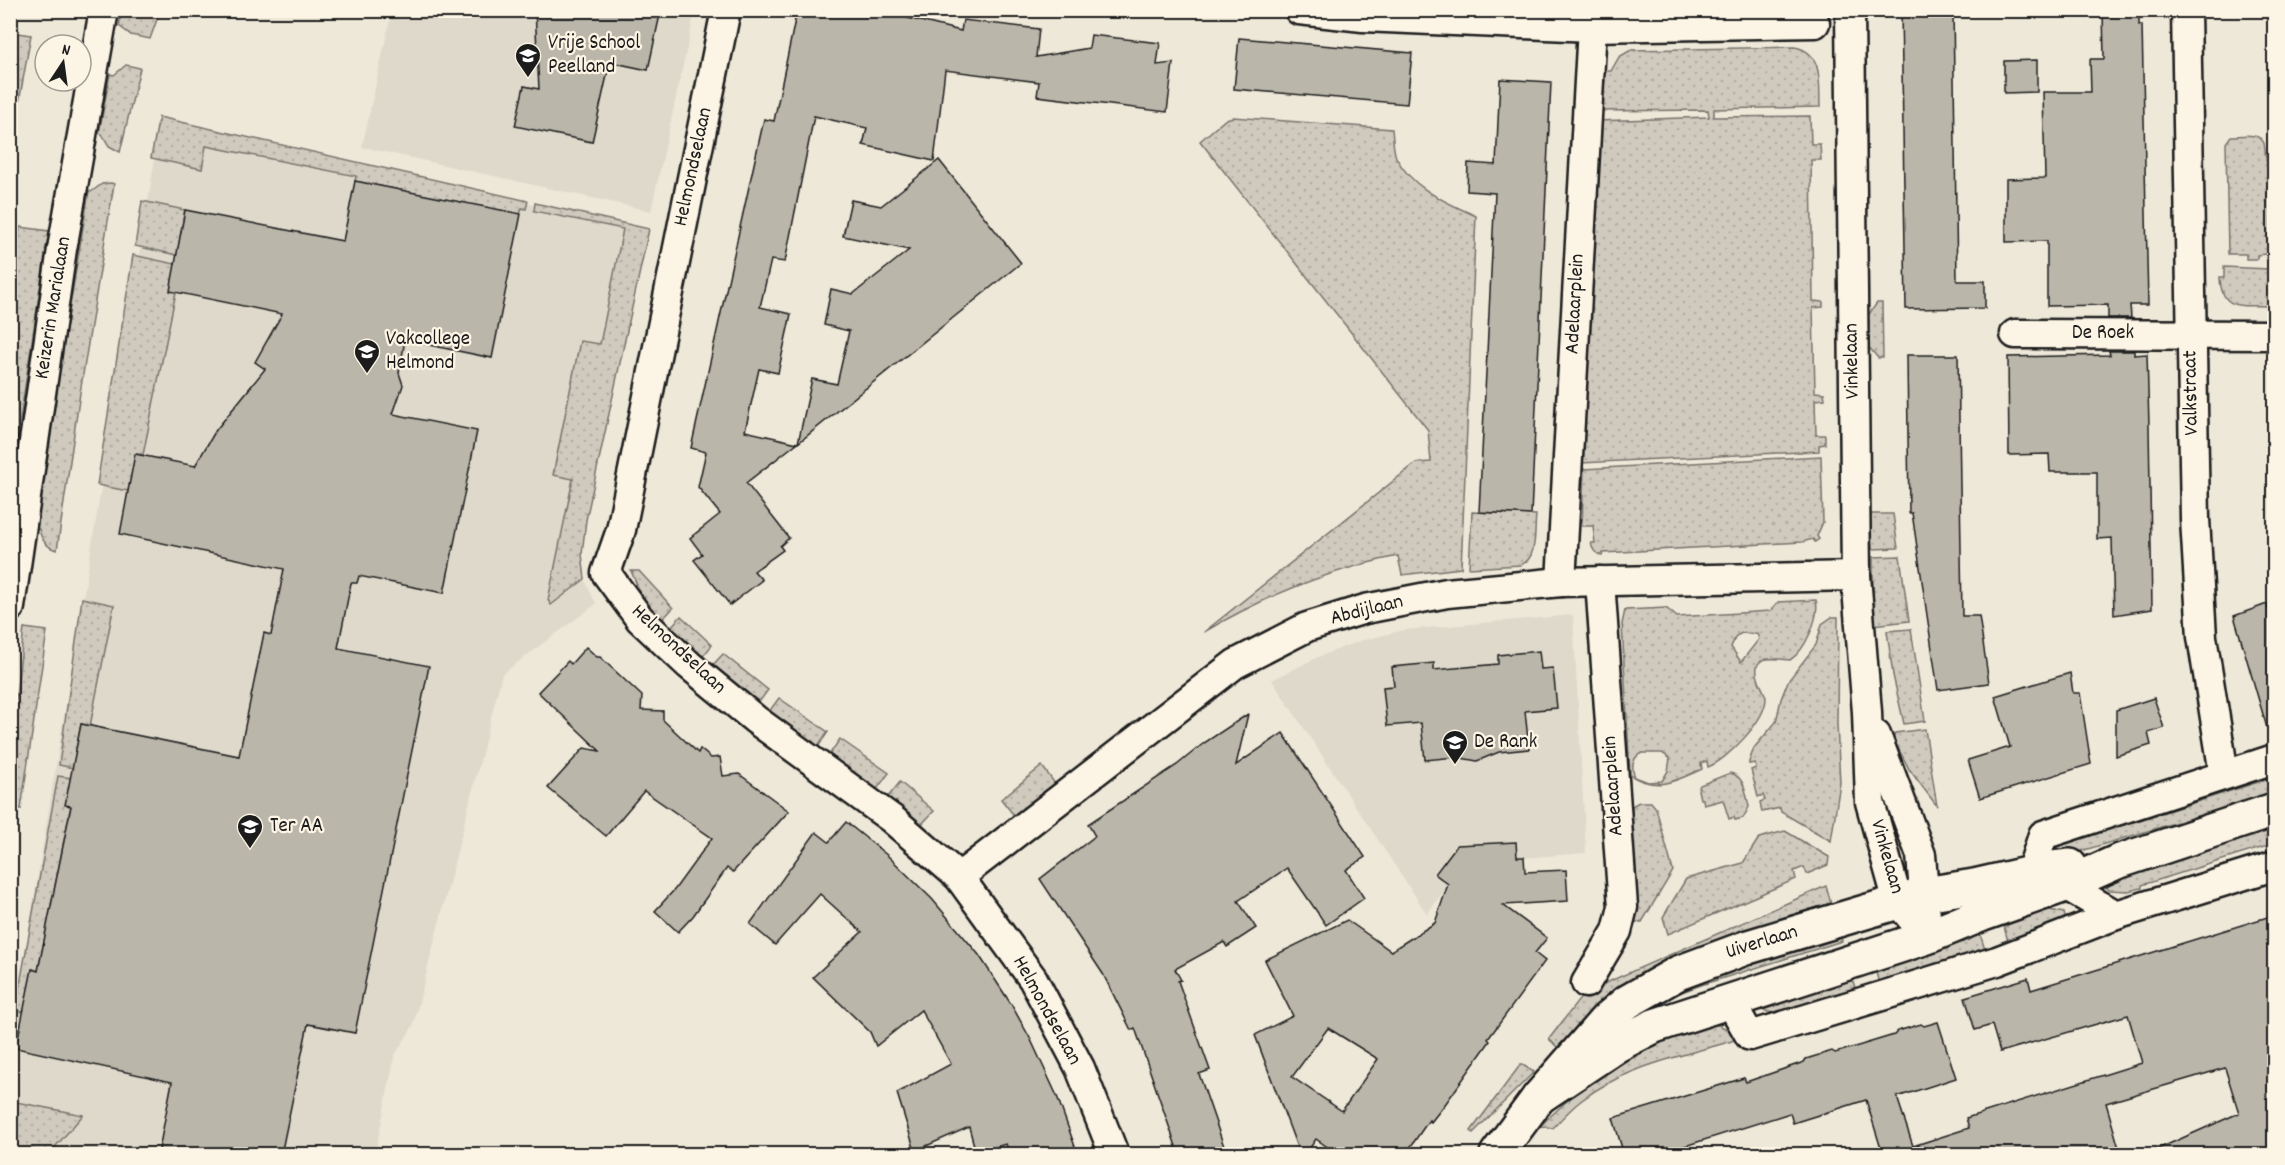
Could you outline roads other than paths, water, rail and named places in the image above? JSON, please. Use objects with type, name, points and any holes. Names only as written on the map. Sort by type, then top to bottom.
[{"type":"main road","name":"Uiverlaan","points":[[1539,1097],[1617,1045],[1654,1026],[1927,937],[2065,885],[2117,862],[2274,810]]},
{"type":"main road","name":"Uiverlaan","points":[[1497,1155],[1539,1097],[1605,1021],[1627,1002],[1649,988],[1705,961],[1912,898],[2053,868],[2117,862]]},
{"type":"street","name":"Keizerin Marialaan","points":[[10,607],[62,249],[104,10]]},
{"type":"street","name":"Helmondselaan","points":[[726,10],[621,530],[606,573],[640,619],[689,665],[756,720],[892,819],[959,877],[1033,979],[1080,1068],[1114,1155]]},
{"type":"street","points":[[1299,10],[1592,27],[1659,18],[1815,23]]},
{"type":"street","name":"Vinkelaan","points":[[1850,10],[1856,576],[1867,712],[1921,855],[1912,898],[1927,937]]},
{"type":"street","name":"Valkstraat","points":[[2186,10],[2195,519],[2202,637],[2224,774]]},
{"type":"street","name":"Adelaarplein","points":[[1561,582],[1592,27]]},
{"type":"street","name":"De Roek","points":[[2015,334],[2274,335]]},
{"type":"street","name":"Abdijlaan","points":[[959,877],[1235,664],[1307,627],[1365,609],[1447,593],[1561,582],[1856,576]]},
{"type":"street","name":"Adelaarplein","points":[[1586,983],[1617,931],[1623,907],[1600,581]]},
{"type":"street","points":[[2031,873],[2043,835],[2274,759]]},
{"type":"street","points":[[1730,1001],[1749,1036],[1997,961],[2116,915],[2274,866]]},
{"type":"street","points":[[2065,885],[2116,915]]},
{"type":"place","name":"Vrije School Peelland","points":[[528,79]]},
{"type":"place","name":"Vakcollege Helmond","points":[[367,375]]},
{"type":"place","name":"De Rank","points":[[1455,766]]},
{"type":"place","name":"Ter AA","points":[[250,850]]}]
